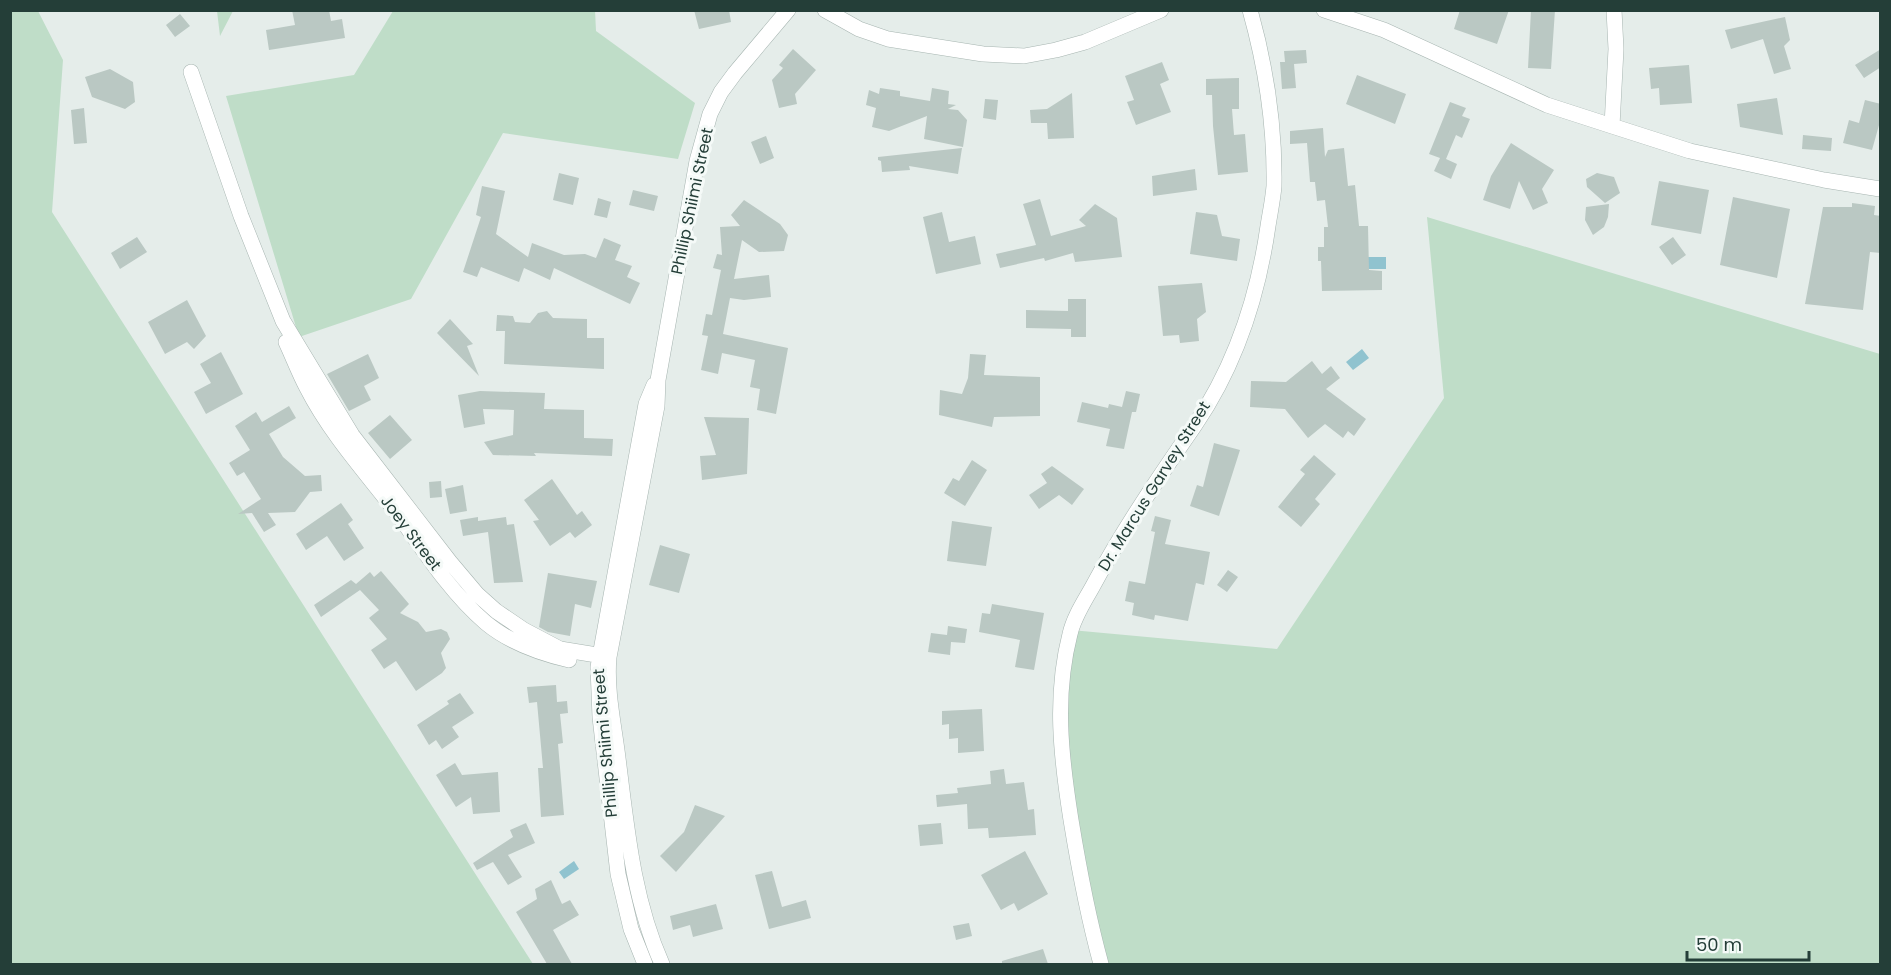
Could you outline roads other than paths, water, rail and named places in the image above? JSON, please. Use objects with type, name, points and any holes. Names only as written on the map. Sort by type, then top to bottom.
[{"type":"street","name":"Phillip Shiimi Street","points":[[645,964],[631,929],[618,874],[600,717],[603,663],[646,404],[651,389],[658,380],[697,161],[710,114],[735,73],[788,10]]},
{"type":"street","points":[[825,10],[859,28],[888,39],[983,54],[1024,56],[1085,42],[1161,10]]},
{"type":"street","name":"Dr. Marcus Garvey Street","points":[[1101,964],[1087,909],[1063,769],[1059,717],[1062,670],[1071,630],[1082,606],[1148,491],[1197,422],[1232,359],[1253,301],[1265,249],[1274,188],[1270,108],[1259,41],[1250,10]]},
{"type":"street","points":[[1324,10],[1384,30],[1546,105],[1690,151],[1824,180],[1881,189]]},
{"type":"street","points":[[1612,126],[1616,49],[1614,10]]},
{"type":"street","name":"Joey Street","points":[[191,72],[241,216],[283,321],[285,339],[307,389],[335,432],[437,568],[465,603],[487,624],[516,643],[543,654],[603,663]]},
{"type":"street","name":"Phillip Shiimi Street","points":[[603,663],[630,855],[640,905],[652,943],[662,964]]},
{"type":"water","points":[[1365,257],[1386,257],[1386,269],[1364,269]]},
{"type":"water","points":[[1362,349],[1369,358],[1353,370],[1346,362]]},
{"type":"water","points":[[574,861],[579,869],[564,879],[559,872]]}]
